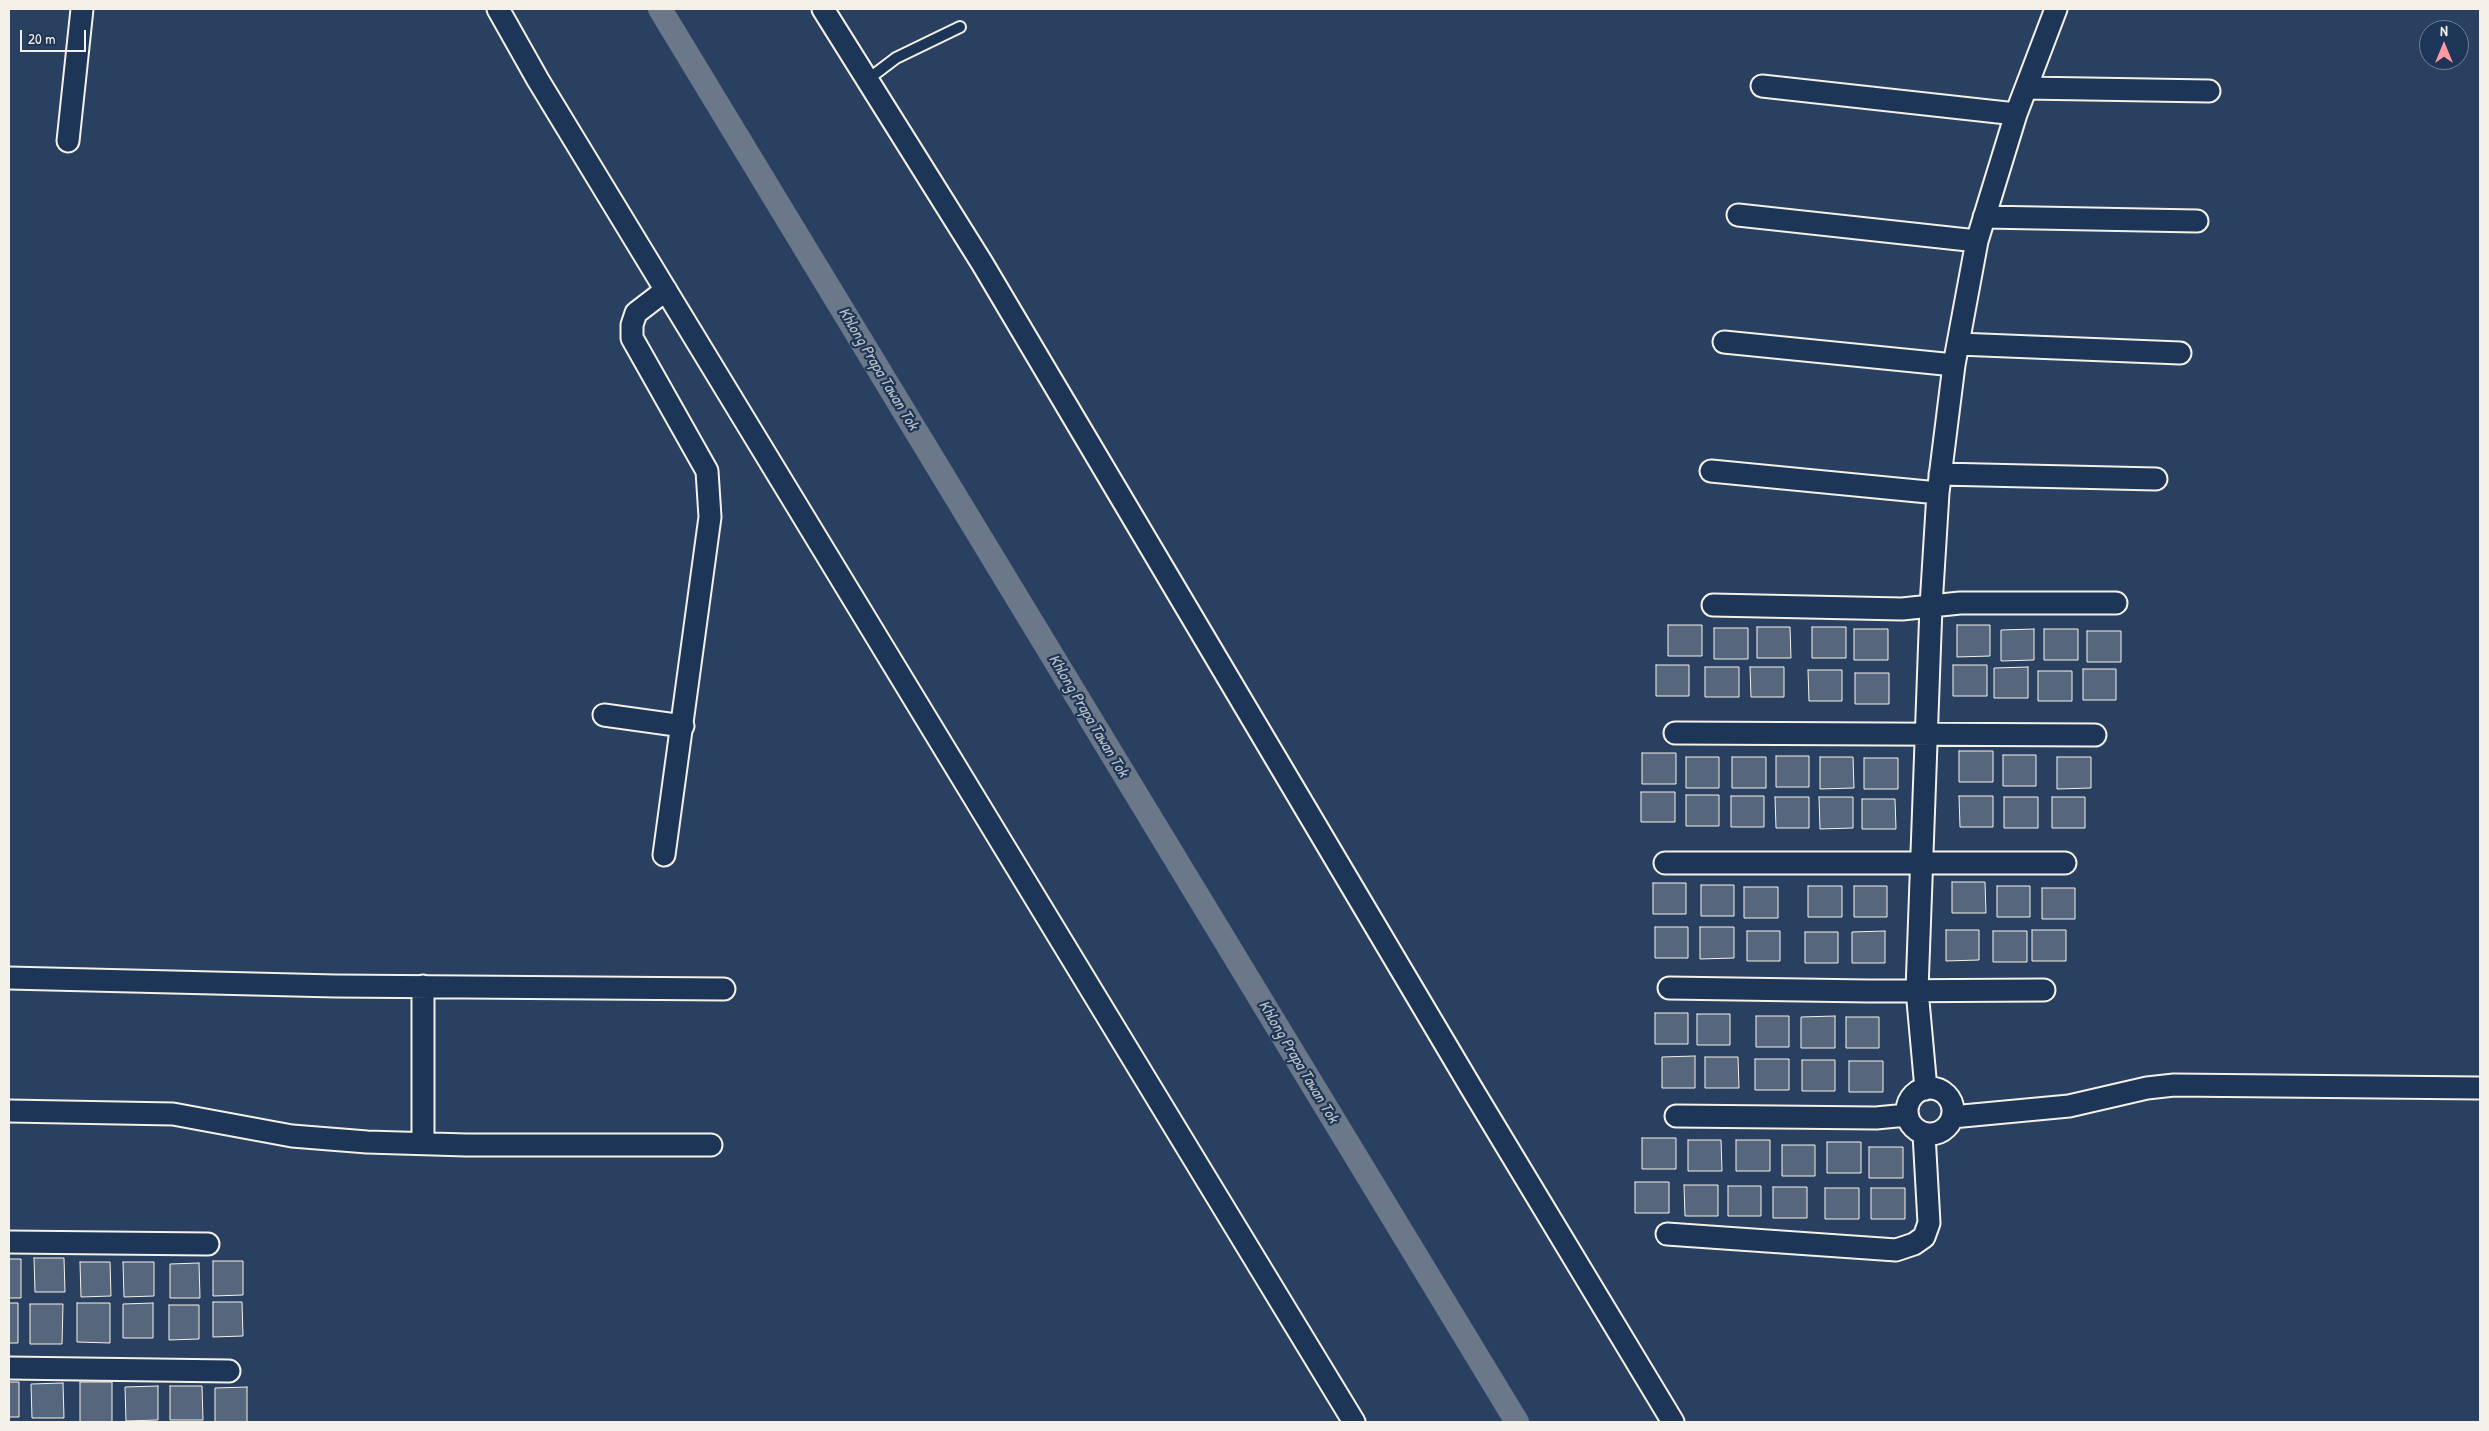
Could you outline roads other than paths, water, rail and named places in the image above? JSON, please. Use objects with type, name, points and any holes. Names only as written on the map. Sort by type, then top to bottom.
[{"type":"street","points":[[68,141],[82,9]]},
{"type":"street","points":[[498,9],[538,80],[1354,1422]]},
{"type":"street","points":[[822,9],[982,263],[1467,1081],[1673,1422]]},
{"type":"street","points":[[1926,1089],[1917,990],[1920,862],[1927,735],[1931,606],[1939,484],[1956,354],[1977,241],[2016,114],[2056,9]]},
{"type":"street","points":[[1762,86],[2016,114]]},
{"type":"street","points":[[2026,88],[2209,91]]},
{"type":"street","points":[[1738,215],[1977,241]]},
{"type":"street","points":[[1984,218],[2197,221]]},
{"type":"street","points":[[664,856],[710,517],[710,486],[701,455],[632,338],[632,325],[636,313],[666,290]]},
{"type":"street","points":[[1724,342],[1956,354],[2180,353]]},
{"type":"street","points":[[1712,471],[1939,484],[2156,479]]},
{"type":"street","points":[[1713,604],[1902,608],[1960,603],[2116,603]]},
{"type":"street","points":[[604,715],[683,726]]},
{"type":"street","points":[[1675,733],[2095,735]]},
{"type":"street","points":[[1665,863],[2065,863]]},
{"type":"street","points":[[9,978],[325,986],[724,989]]},
{"type":"street","points":[[424,986],[424,1143]]},
{"type":"street","points":[[1669,988],[1868,991],[2044,990]]},
{"type":"street","points":[[1952,1117],[2069,1106],[2147,1088],[2174,1085],[2480,1088]]},
{"type":"street","points":[[1926,1089],[1943,1093],[1950,1099],[1952,1117],[1942,1131],[1924,1134],[1916,1130],[1907,1115],[1907,1106],[1911,1098],[1918,1092],[1926,1089]]},
{"type":"street","points":[[9,1111],[173,1114],[315,1138],[424,1143],[711,1144]]},
{"type":"street","points":[[1676,1116],[1876,1118],[1907,1115]]},
{"type":"street","points":[[1667,1234],[1896,1250],[1914,1244],[1924,1237],[1929,1223],[1924,1134]]},
{"type":"street","points":[[9,1242],[208,1244]]},
{"type":"street","points":[[9,1368],[229,1371]]},
{"type":"lane","points":[[867,80],[896,58],[960,27]]},
{"type":"waterway","name":"Khlong Prapa Tawan Tok","points":[[660,9],[1517,1422]]}]
